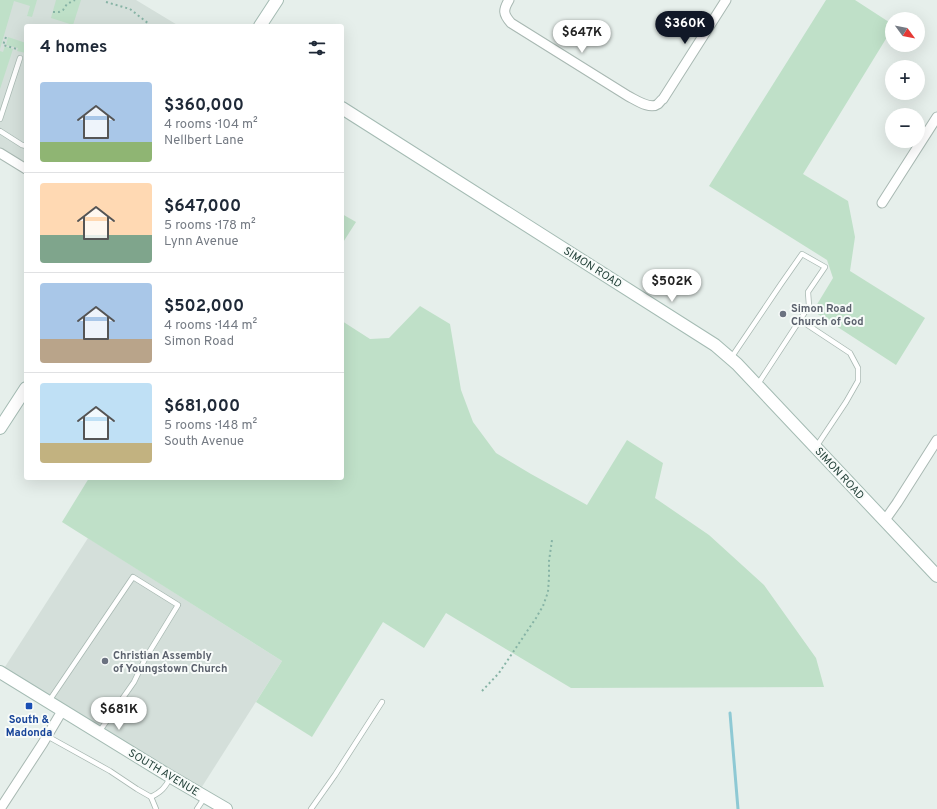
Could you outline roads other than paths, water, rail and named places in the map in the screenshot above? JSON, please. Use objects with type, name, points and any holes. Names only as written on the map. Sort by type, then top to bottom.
[{"type":"street","points":[[261,24],[277,0]]},
{"type":"street","points":[[509,0],[504,12],[505,17],[511,23],[621,92],[640,102],[654,106],[663,99],[726,0]]},
{"type":"street","name":"SIMON ROAD","points":[[344,109],[715,345],[731,358],[757,385],[937,576]]},
{"type":"street","points":[[882,204],[937,117]]},
{"type":"street","points":[[0,153],[24,168]]},
{"type":"street","points":[[0,428],[24,391]]},
{"type":"street","points":[[885,520],[937,440]]},
{"type":"street","name":"SOUTH AVENUE","points":[[0,672],[62,711],[226,809]]},
{"type":"street","points":[[0,809],[62,711]]},
{"type":"lane","points":[[0,119],[20,58]]},
{"type":"lane","points":[[0,131],[24,146]]},
{"type":"lane","points":[[731,358],[802,254],[825,267],[808,292],[809,306],[757,385]]},
{"type":"lane","points":[[800,320],[850,353],[858,368],[858,381],[816,448]]},
{"type":"lane","points":[[48,702],[133,577],[178,605],[145,658],[134,682],[99,733]]},
{"type":"lane","points":[[311,809],[382,702]]},
{"type":"lane","points":[[47,736],[110,771],[152,797],[156,809]]},
{"type":"lane","points":[[152,797],[160,792],[166,785],[170,776]]},
{"type":"lane","points":[[198,809],[205,797]]},
{"type":"waterway","points":[[730,713],[738,809]]},
{"type":"place","name":"Simon Road Church of God","points":[[783,314]]},
{"type":"place","name":"Christian Assembly of Youngstown Church","points":[[105,661]]},
{"type":"place","name":"South & Madonda","points":[[29,706]]}]
